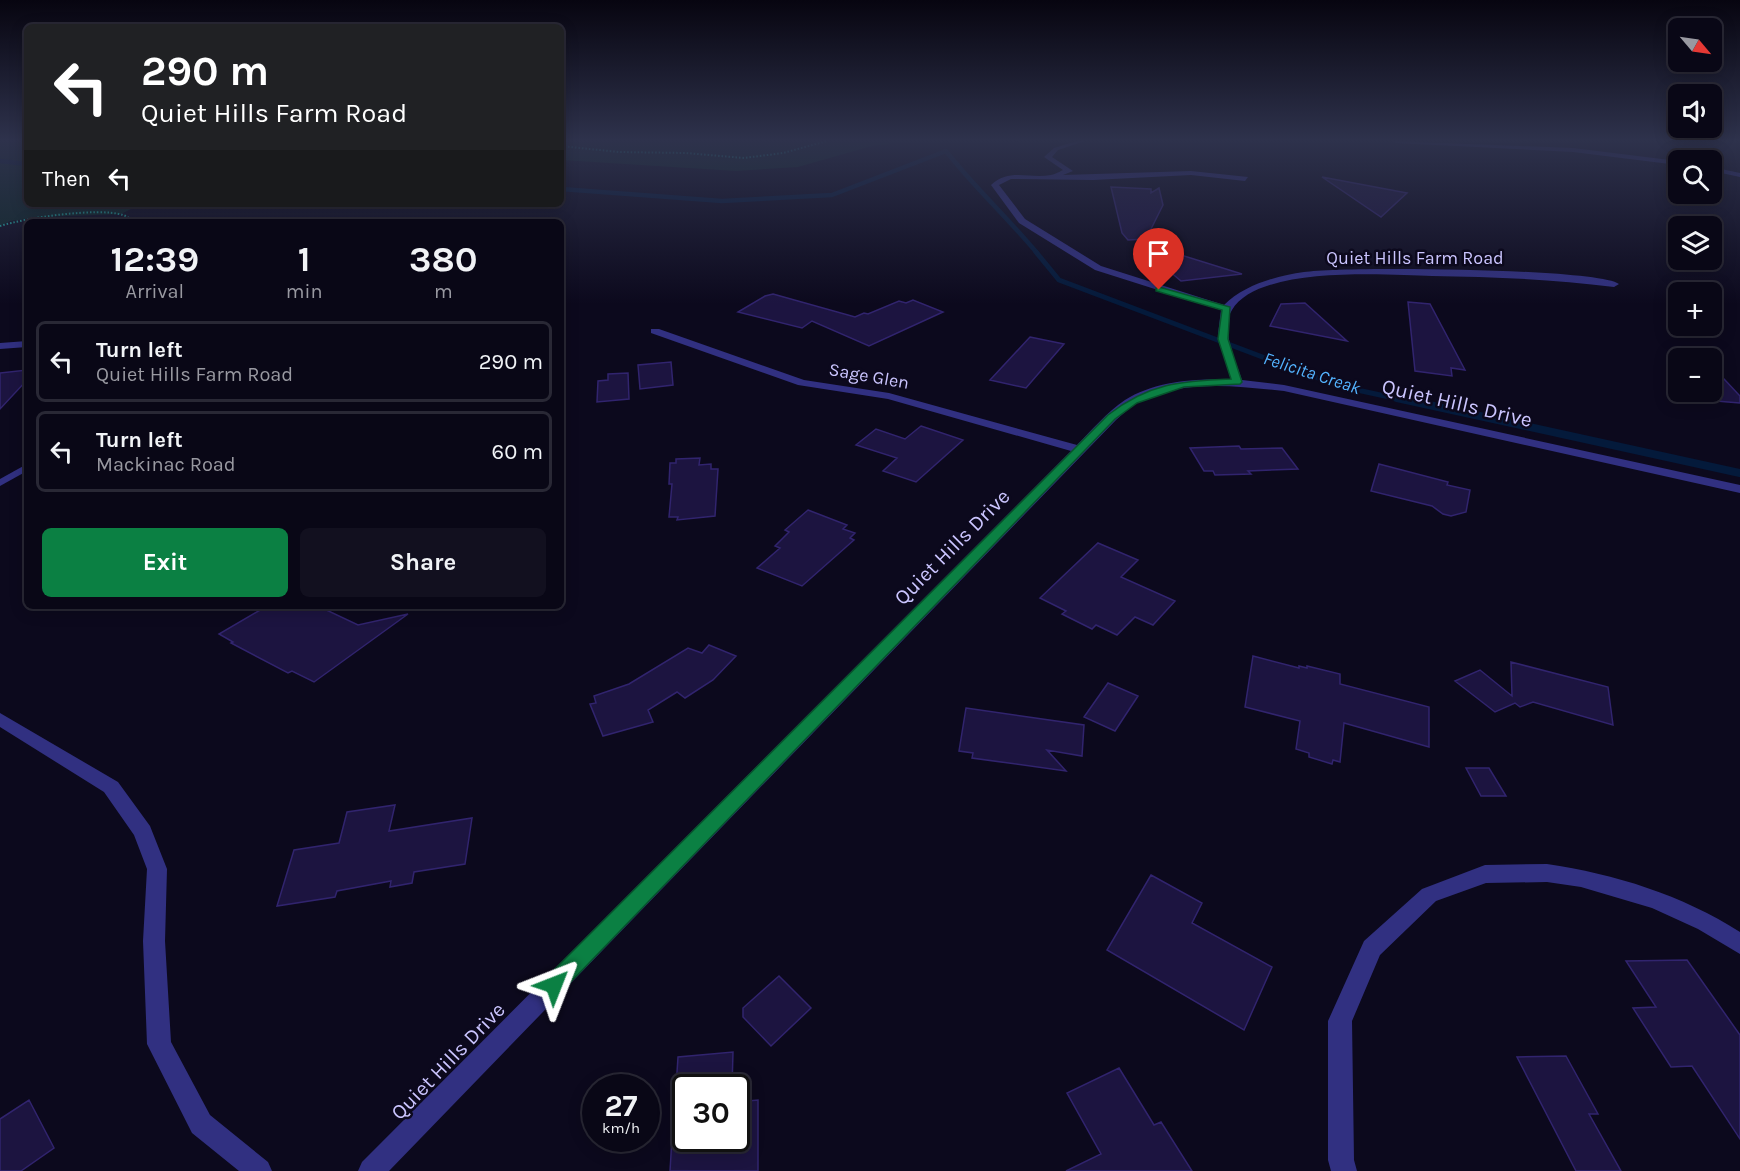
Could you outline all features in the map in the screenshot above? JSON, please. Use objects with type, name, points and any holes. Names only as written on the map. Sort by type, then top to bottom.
[{"type":"street","points":[[1003,196],[1022,221],[1098,268],[1227,309],[1223,339],[1237,382]]},
{"type":"street","name":"Quiet Hills Farm Road","points":[[1227,309],[1237,299],[1272,282],[1304,275],[1366,271],[1546,276],[1614,284]]},
{"type":"street","name":"Sage Glen","points":[[655,331],[802,383],[889,396],[1080,450]]},
{"type":"street","points":[[0,346],[24,344]]},
{"type":"street","name":"Quiet Hills Drive","points":[[371,1171],[1112,417],[1133,400],[1182,384],[1237,382],[1284,388],[1740,489]]},
{"type":"street","points":[[0,719],[111,787],[143,832],[157,869],[154,941],[159,1044],[201,1124],[259,1171]]},
{"type":"street","points":[[1344,1171],[1341,1160],[1340,1021],[1372,948],[1429,895],[1485,874],[1547,873],[1581,878],[1656,900],[1706,922],[1740,944]]},
{"type":"lane","points":[[0,483],[24,469]]},
{"type":"path","points":[[0,226],[10,221],[43,216],[121,214],[130,219]]},
{"type":"green space","points":[[0,196],[24,196],[24,207],[135,207],[121,214],[43,217],[10,221],[0,226]]},
{"type":"building","points":[[1113,196],[1161,196],[1163,205],[1146,239],[1128,240],[1122,233]]},
{"type":"building","points":[[1350,196],[1404,196],[1381,217]]},
{"type":"building","points":[[1177,255],[1242,274],[1181,281],[1169,271],[1169,260]]},
{"type":"building","points":[[773,294],[855,317],[899,301],[906,303],[913,300],[943,312],[869,346],[812,321],[802,328],[738,312],[765,296]]},
{"type":"building","points":[[1408,302],[1430,304],[1465,370],[1451,368],[1452,376],[1415,371]]},
{"type":"building","points":[[1305,303],[1347,341],[1270,326],[1281,304]]},
{"type":"building","points":[[1030,337],[1064,344],[1026,388],[990,380]]},
{"type":"building","points":[[671,362],[673,385],[640,389],[638,365]]},
{"type":"building","points":[[24,370],[24,383],[0,409],[0,373]]},
{"type":"building","points":[[628,373],[629,399],[597,402],[598,381],[608,380],[608,374]]},
{"type":"building","points":[[1722,379],[1740,396],[1740,403],[1722,402]]},
{"type":"building","points":[[921,426],[963,440],[916,482],[883,471],[897,458],[856,445],[876,429],[905,439]]},
{"type":"building","points":[[1239,446],[1241,449],[1282,448],[1298,469],[1215,475],[1213,471],[1204,471],[1190,448]]},
{"type":"building","points":[[700,458],[699,465],[711,464],[711,469],[718,469],[715,516],[677,520],[678,517],[669,517],[672,484],[669,484],[670,463],[676,463],[676,459]]},
{"type":"building","points":[[1379,464],[1470,490],[1466,512],[1451,516],[1443,514],[1432,506],[1371,491]]},
{"type":"building","points":[[808,510],[847,525],[843,529],[855,533],[850,538],[854,540],[802,586],[757,568],[780,548],[775,546],[789,532],[785,530]]},
{"type":"building","points":[[1098,543],[1138,560],[1121,577],[1175,601],[1153,625],[1135,617],[1117,635],[1096,625],[1092,629],[1062,614],[1066,611],[1040,598]]},
{"type":"building","points":[[262,609],[324,609],[358,625],[408,614],[314,682],[292,671],[288,673],[231,643],[233,642],[219,634]]},
{"type":"building","points":[[709,645],[736,656],[713,680],[685,698],[677,692],[648,710],[653,722],[603,736],[590,704],[596,703],[594,696],[629,684],[688,648],[702,653]]},
{"type":"building","points":[[1253,656],[1299,668],[1299,666],[1307,668],[1307,666],[1340,674],[1340,684],[1429,707],[1429,747],[1344,723],[1340,762],[1333,760],[1332,764],[1309,757],[1309,753],[1296,749],[1300,721],[1245,707]]},
{"type":"building","points":[[1511,662],[1608,687],[1613,725],[1533,702],[1520,707],[1515,703],[1495,712],[1455,681],[1480,670],[1512,696]]},
{"type":"building","points":[[1108,683],[1138,696],[1115,731],[1084,717]]},
{"type":"building","points":[[966,708],[1084,725],[1082,756],[1047,750],[1066,771],[972,758],[973,753],[959,751]]},
{"type":"building","points":[[1466,768],[1489,768],[1506,796],[1481,796]]},
{"type":"building","points":[[395,805],[389,831],[472,818],[465,864],[414,872],[412,883],[390,887],[391,881],[337,891],[335,897],[277,906],[294,850],[339,843],[347,812]]},
{"type":"building","points":[[1151,875],[1202,903],[1192,923],[1272,967],[1244,1030],[1107,950]]},
{"type":"building","points":[[1687,960],[1740,1035],[1740,1139],[1692,1066],[1671,1067],[1633,1008],[1656,1007],[1626,961]]},
{"type":"building","points":[[779,976],[811,1008],[771,1046],[743,1017],[743,1008]]},
{"type":"building","points":[[733,1052],[732,1074],[677,1074],[678,1057]]},
{"type":"building","points":[[1566,1056],[1598,1114],[1589,1114],[1621,1171],[1576,1171],[1517,1057]]},
{"type":"building","points":[[1119,1068],[1154,1125],[1161,1122],[1192,1171],[1066,1171],[1101,1154],[1067,1093]]},
{"type":"building","points":[[29,1100],[54,1148],[21,1171],[0,1171],[0,1119]]},
{"type":"building","points":[[758,1100],[758,1171],[670,1171],[672,1138],[672,1152],[750,1152],[750,1101]]},
{"type":"waterway","name":"Felicita Creak","points":[[650,196],[722,201],[820,196]]},
{"type":"waterway","name":"Felicita Creak","points":[[985,196],[1037,253]]},
{"type":"waterway","name":"Felicita Creak","points":[[1036,252],[1059,280],[1339,386],[1403,400]]},
{"type":"waterway","name":"Felicita Creak","points":[[1397,398],[1740,473]]},
{"type":"route","points":[[554,985],[1112,417],[1133,400],[1182,384],[1237,382],[1223,339],[1227,309],[1159,290]]}]
